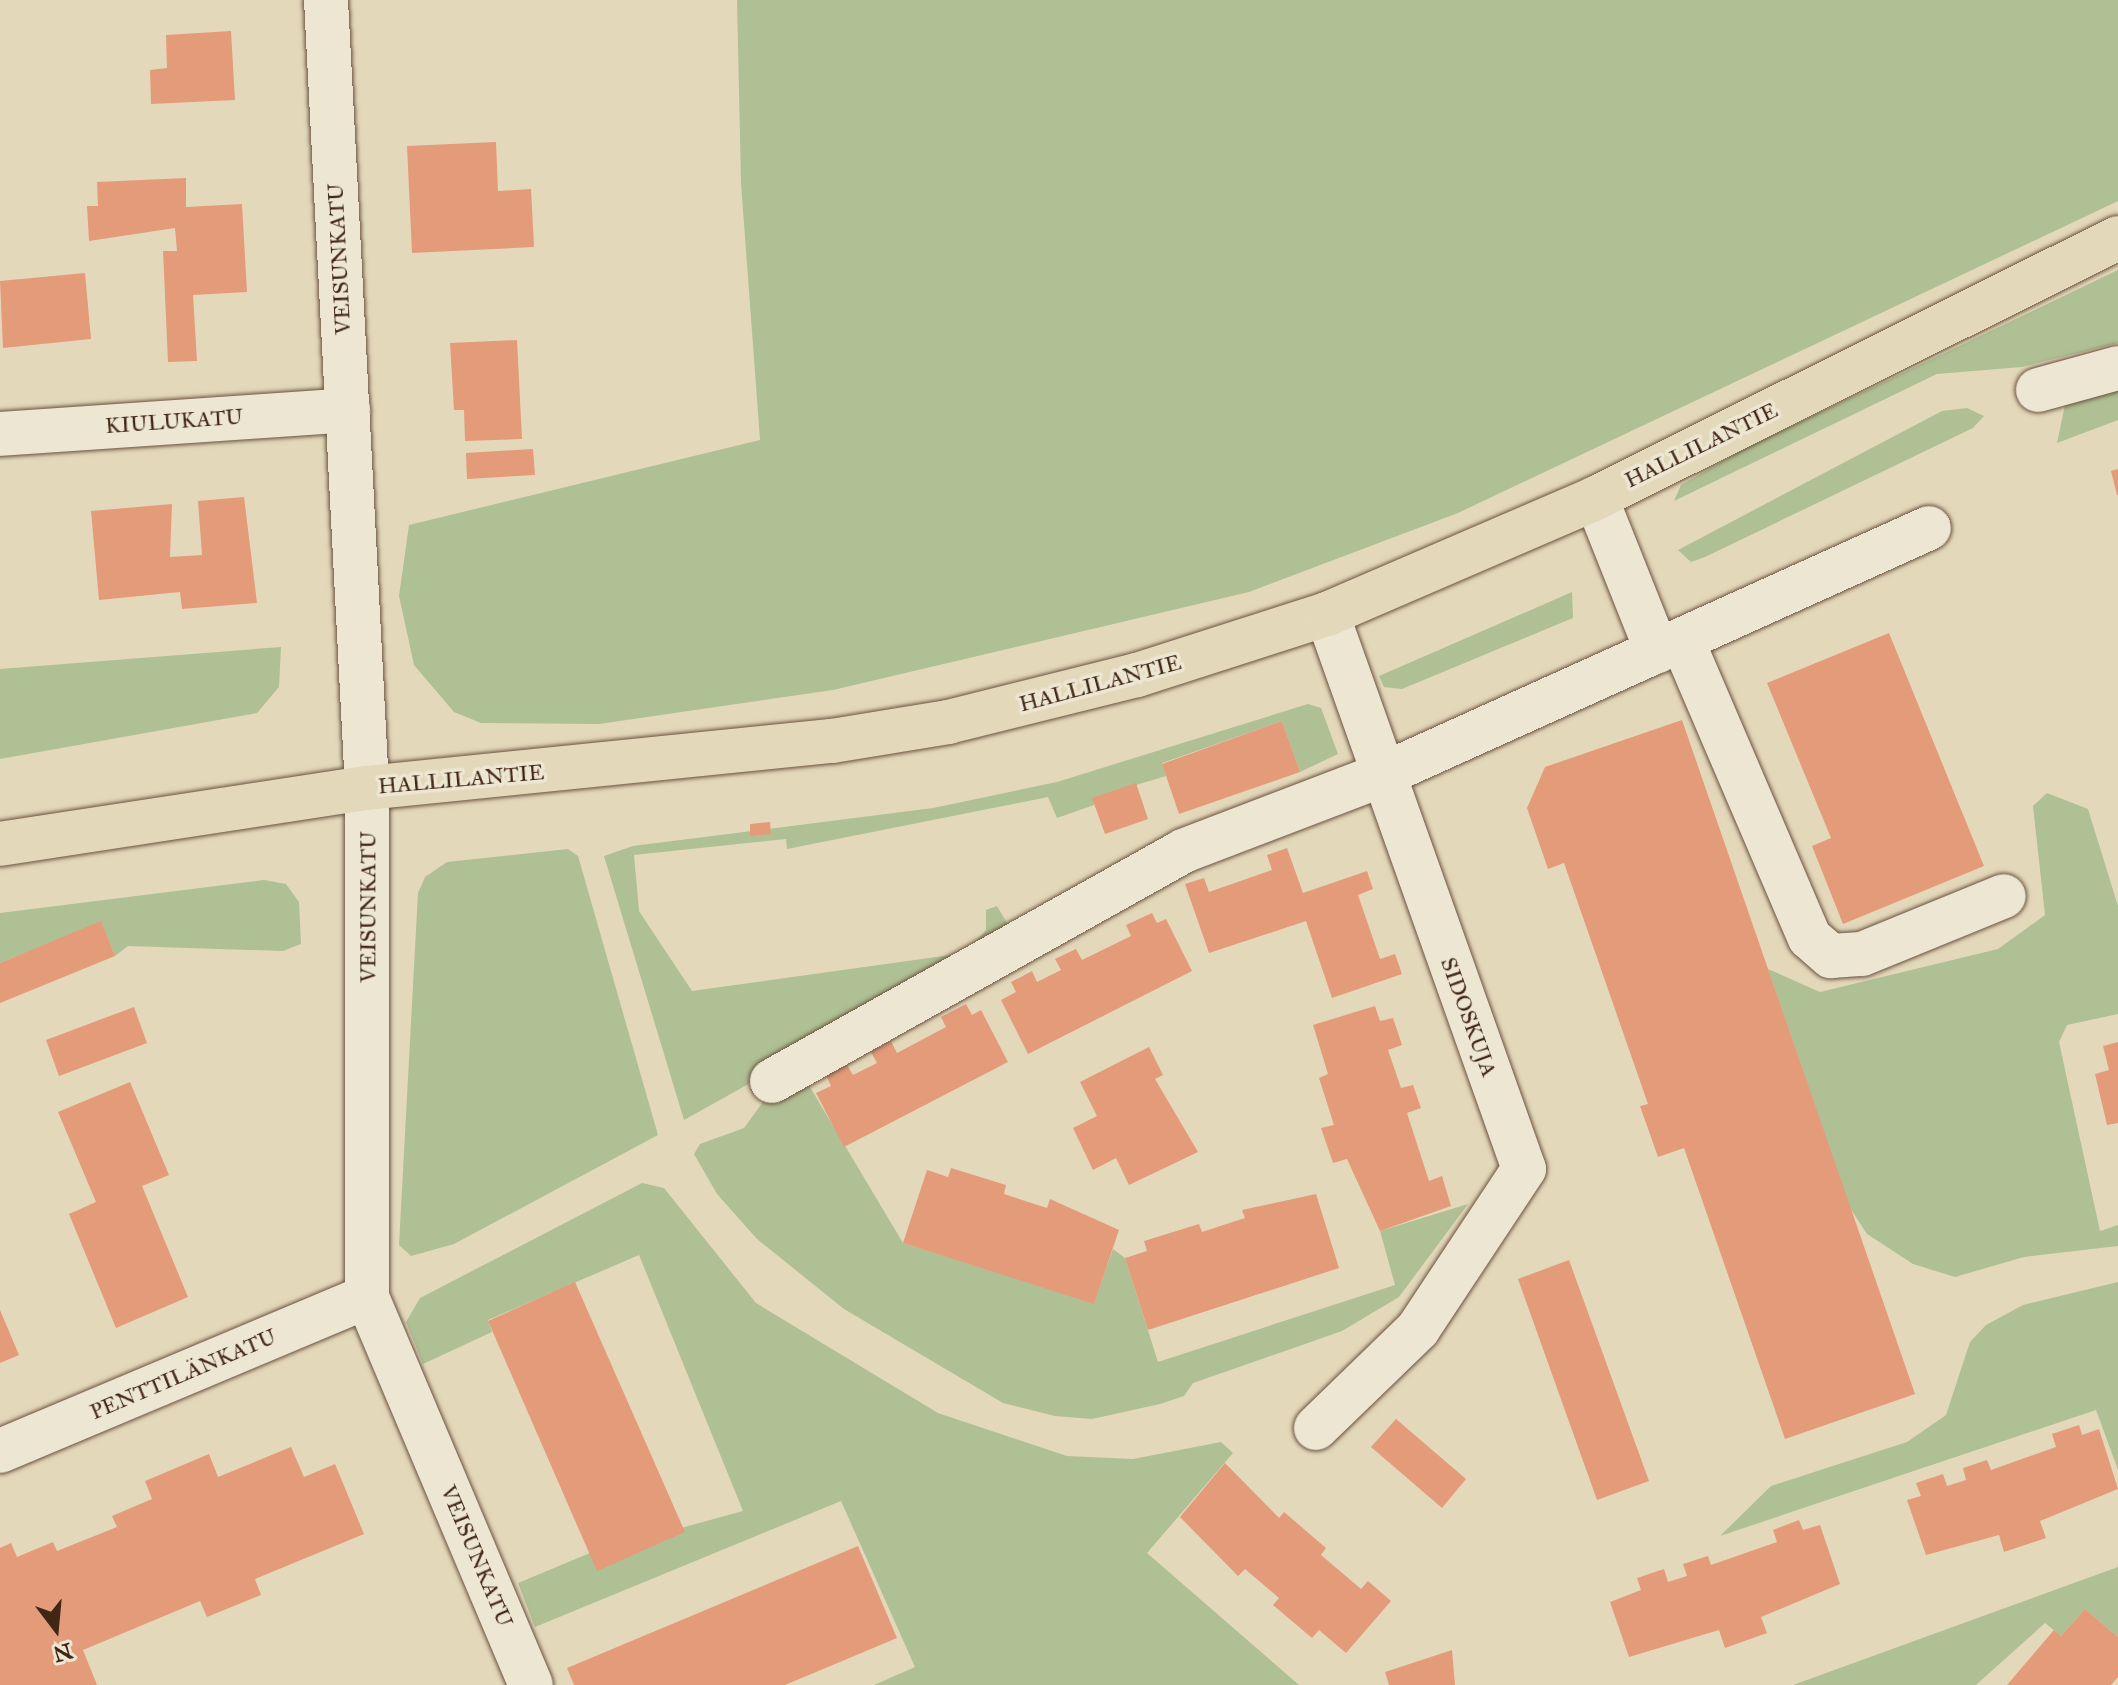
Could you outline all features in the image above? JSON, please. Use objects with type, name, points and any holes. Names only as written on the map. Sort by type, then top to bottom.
[{"type":"main road","name":"HALLILANTIE","points":[[0,844],[367,788],[750,752],[948,722],[1137,675],[1327,614],[1596,498],[2118,238]]},
{"type":"street","name":"VEISUNKATU","points":[[326,0],[367,788],[367,1297],[531,1685]]},
{"type":"street","points":[[2038,390],[2118,368]]},
{"type":"street","name":"KIULUKATU","points":[[0,434],[348,410]]},
{"type":"street","points":[[1596,498],[1810,938],[1831,956],[1862,954],[2004,896]]},
{"type":"street","points":[[772,1081],[1183,851],[1382,775],[1929,528]]},
{"type":"street","name":"SIDOSKUJA","points":[[1316,1428],[1362,1375],[1418,1329],[1524,1169],[1327,614]]},
{"type":"street","name":"PENTTILÄNKATU","points":[[0,1451],[367,1297]]},
{"type":"green space","points":[[737,0],[2118,0],[2118,201],[1458,513],[1249,592],[833,690],[599,724],[481,723],[454,712],[414,665],[399,596],[409,525],[760,440],[741,183]]},
{"type":"green space","points":[[2118,270],[2118,343],[2022,367],[1937,374],[1674,501],[1681,485],[1748,447]]},
{"type":"green space","points":[[2118,382],[2118,420],[2057,443],[2065,405]]},
{"type":"green space","points":[[1967,408],[1984,416],[1973,428],[1705,557],[1691,562],[1678,550],[1942,411]]},
{"type":"green space","points":[[1572,592],[1573,618],[1402,689],[1384,687],[1379,676]]},
{"type":"green space","points":[[281,647],[279,687],[257,713],[0,759],[0,669]]},
{"type":"green space","points":[[1308,704],[1321,708],[1338,754],[1300,772],[1282,721],[1162,763],[1166,776],[1093,798],[1094,805],[1057,818],[1048,797],[787,849],[786,839],[634,855],[639,911],[692,991],[965,953],[986,930],[986,910],[997,906],[1013,933],[751,1073],[754,1081],[684,1120],[604,856],[633,846],[933,808],[1057,782]]},
{"type":"green space","points":[[2047,793],[2088,809],[2118,906],[2118,1014],[2067,1025],[2059,1042],[2100,1231],[2118,1225],[2118,1246],[2024,1257],[1955,1277],[1913,1264],[1867,1234],[1850,1208],[1768,969],[1820,992],[1998,949],[2045,915],[2033,806]]},
{"type":"green space","points":[[568,849],[578,856],[658,1135],[454,1244],[411,1256],[399,1245],[418,893],[425,877],[447,862]]},
{"type":"green space","points":[[264,880],[286,884],[299,902],[301,944],[283,951],[128,946],[115,956],[101,922],[0,963],[0,913]]},
{"type":"green space","points":[[804,1077],[903,1243],[1094,1303],[1113,1249],[1125,1258],[1158,1362],[1395,1285],[1380,1231],[1468,1204],[1399,1297],[1342,1331],[1193,1383],[1184,1396],[1160,1404],[1092,1419],[1055,1416],[1003,1403],[844,1309],[757,1239],[717,1194],[694,1154],[700,1144],[744,1128],[765,1099]]},
{"type":"green space","points":[[642,1183],[664,1188],[756,1303],[938,1413],[1067,1456],[1133,1459],[1221,1442],[1233,1453],[1147,1553],[1299,1685],[874,1685],[915,1667],[841,1501],[535,1627],[518,1583],[590,1553],[743,1511],[639,1255],[488,1320],[492,1332],[423,1364],[406,1322],[420,1298]]},
{"type":"green space","points":[[2118,1282],[2118,1470],[2096,1410],[1720,1536],[1771,1486],[1907,1442],[1946,1415],[1970,1342],[1986,1325],[2023,1305]]},
{"type":"green space","points":[[2118,1567],[2118,1637],[2085,1609],[2061,1636],[2045,1623],[1976,1685],[1793,1685]]},
{"type":"building","points":[[231,31],[235,100],[151,104],[150,70],[167,68],[166,35]]},
{"type":"building","points":[[496,142],[498,191],[531,189],[534,247],[412,253],[407,146]]},
{"type":"building","points":[[186,178],[186,207],[242,204],[247,292],[193,295],[197,361],[168,362],[163,251],[177,251],[175,228],[89,241],[87,206],[98,206],[97,182]]},
{"type":"building","points":[[85,273],[91,339],[3,348],[0,281]]},
{"type":"building","points":[[517,340],[522,439],[465,441],[464,410],[454,410],[450,343]]},
{"type":"building","points":[[533,449],[535,475],[467,479],[466,453]]},
{"type":"building","points":[[2118,469],[2118,495],[2117,495],[2111,471]]},
{"type":"building","points":[[244,497],[257,603],[182,609],[180,592],[99,600],[91,511],[172,504],[170,557],[202,555],[198,501]]},
{"type":"building","points":[[1889,633],[1984,866],[1843,924],[1812,846],[1831,838],[1767,683]]},
{"type":"building","points":[[1682,720],[1915,1394],[1785,1439],[1684,1148],[1658,1157],[1640,1106],[1648,1104],[1564,863],[1548,869],[1527,808],[1545,767]]},
{"type":"building","points":[[1282,721],[1300,772],[1179,814],[1162,764]]},
{"type":"building","points":[[1136,783],[1148,819],[1105,834],[1092,798]]},
{"type":"building","points":[[770,822],[771,834],[750,836],[750,824]]},
{"type":"building","points":[[1287,848],[1303,893],[1367,871],[1373,889],[1358,895],[1380,959],[1395,954],[1402,974],[1332,998],[1306,921],[1209,953],[1185,884],[1204,878],[1209,892],[1272,870],[1267,855]]},
{"type":"building","points":[[1152,913],[1157,923],[1166,919],[1192,971],[1028,1054],[1001,1000],[1016,992],[1011,982],[1032,971],[1037,982],[1061,970],[1055,959],[1076,949],[1082,960],[1131,936],[1126,925]]},
{"type":"building","points":[[101,921],[115,956],[0,1003],[0,963]]},
{"type":"building","points":[[966,1004],[972,1015],[981,1010],[1008,1062],[844,1147],[816,1093],[831,1086],[826,1075],[847,1065],[853,1075],[877,1063],[871,1052],[891,1041],[897,1053],[946,1027],[941,1017]]},
{"type":"building","points":[[1375,1006],[1380,1021],[1393,1018],[1402,1045],[1388,1050],[1401,1088],[1413,1085],[1421,1108],[1407,1113],[1429,1181],[1442,1176],[1451,1206],[1380,1231],[1347,1159],[1333,1163],[1321,1128],[1334,1125],[1319,1078],[1328,1074],[1313,1025]]},
{"type":"building","points":[[134,1007],[147,1043],[59,1076],[46,1040]]},
{"type":"building","points":[[2118,1042],[2118,1123],[2107,1125],[2095,1074],[2109,1070],[2103,1046]]},
{"type":"building","points":[[1149,1047],[1163,1075],[1155,1079],[1198,1152],[1129,1185],[1116,1158],[1093,1170],[1073,1128],[1097,1116],[1080,1082]]},
{"type":"building","points":[[130,1082],[169,1175],[142,1186],[188,1297],[116,1328],[69,1214],[96,1202],[58,1112]]},
{"type":"building","points":[[951,1168],[1006,1185],[1004,1194],[1047,1208],[1050,1199],[1119,1230],[1094,1304],[903,1243],[927,1170],[948,1177]]},
{"type":"building","points":[[1316,1194],[1339,1268],[1148,1330],[1125,1258],[1147,1251],[1144,1241],[1199,1224],[1202,1232],[1245,1218],[1242,1210]]},
{"type":"building","points":[[1569,1260],[1649,1481],[1597,1500],[1518,1279]]},
{"type":"building","points":[[575,1282],[685,1532],[597,1571],[488,1321]]},
{"type":"building","points":[[0,1310],[19,1355],[0,1363]]},
{"type":"building","points":[[1396,1419],[1466,1479],[1442,1508],[1371,1447]]},
{"type":"building","points":[[2079,1425],[2082,1435],[2099,1429],[2118,1489],[2040,1521],[2046,1538],[2004,1552],[1999,1535],[1926,1555],[1907,1500],[1921,1496],[1916,1483],[1943,1474],[1947,1486],[1966,1480],[1963,1468],[1987,1460],[1991,1470],[2056,1447],[2052,1434]]},
{"type":"building","points":[[291,1447],[304,1477],[335,1464],[364,1534],[255,1579],[261,1595],[207,1617],[200,1601],[83,1650],[97,1685],[0,1685],[0,1548],[11,1543],[17,1557],[53,1542],[57,1551],[117,1527],[112,1516],[152,1499],[145,1481],[209,1454],[218,1477]]},
{"type":"building","points":[[1225,1463],[1279,1518],[1284,1512],[1326,1548],[1321,1555],[1361,1589],[1368,1581],[1391,1601],[1346,1653],[1319,1630],[1312,1638],[1273,1605],[1279,1598],[1245,1569],[1238,1576],[1180,1517]]},
{"type":"building","points":[[1799,1520],[1803,1530],[1820,1525],[1840,1584],[1761,1617],[1767,1633],[1725,1648],[1719,1630],[1629,1657],[1610,1602],[1641,1590],[1637,1578],[1664,1569],[1668,1582],[1687,1576],[1683,1564],[1708,1556],[1711,1565],[1777,1542],[1773,1530]]},
{"type":"building","points":[[858,1546],[897,1638],[785,1685],[574,1685],[567,1668]]},
{"type":"building","points":[[2085,1609],[2118,1637],[2118,1677],[2111,1685],[2007,1685],[2054,1630],[2061,1636]]},
{"type":"building","points":[[1452,1650],[1455,1685],[1389,1685],[1385,1672]]}]
